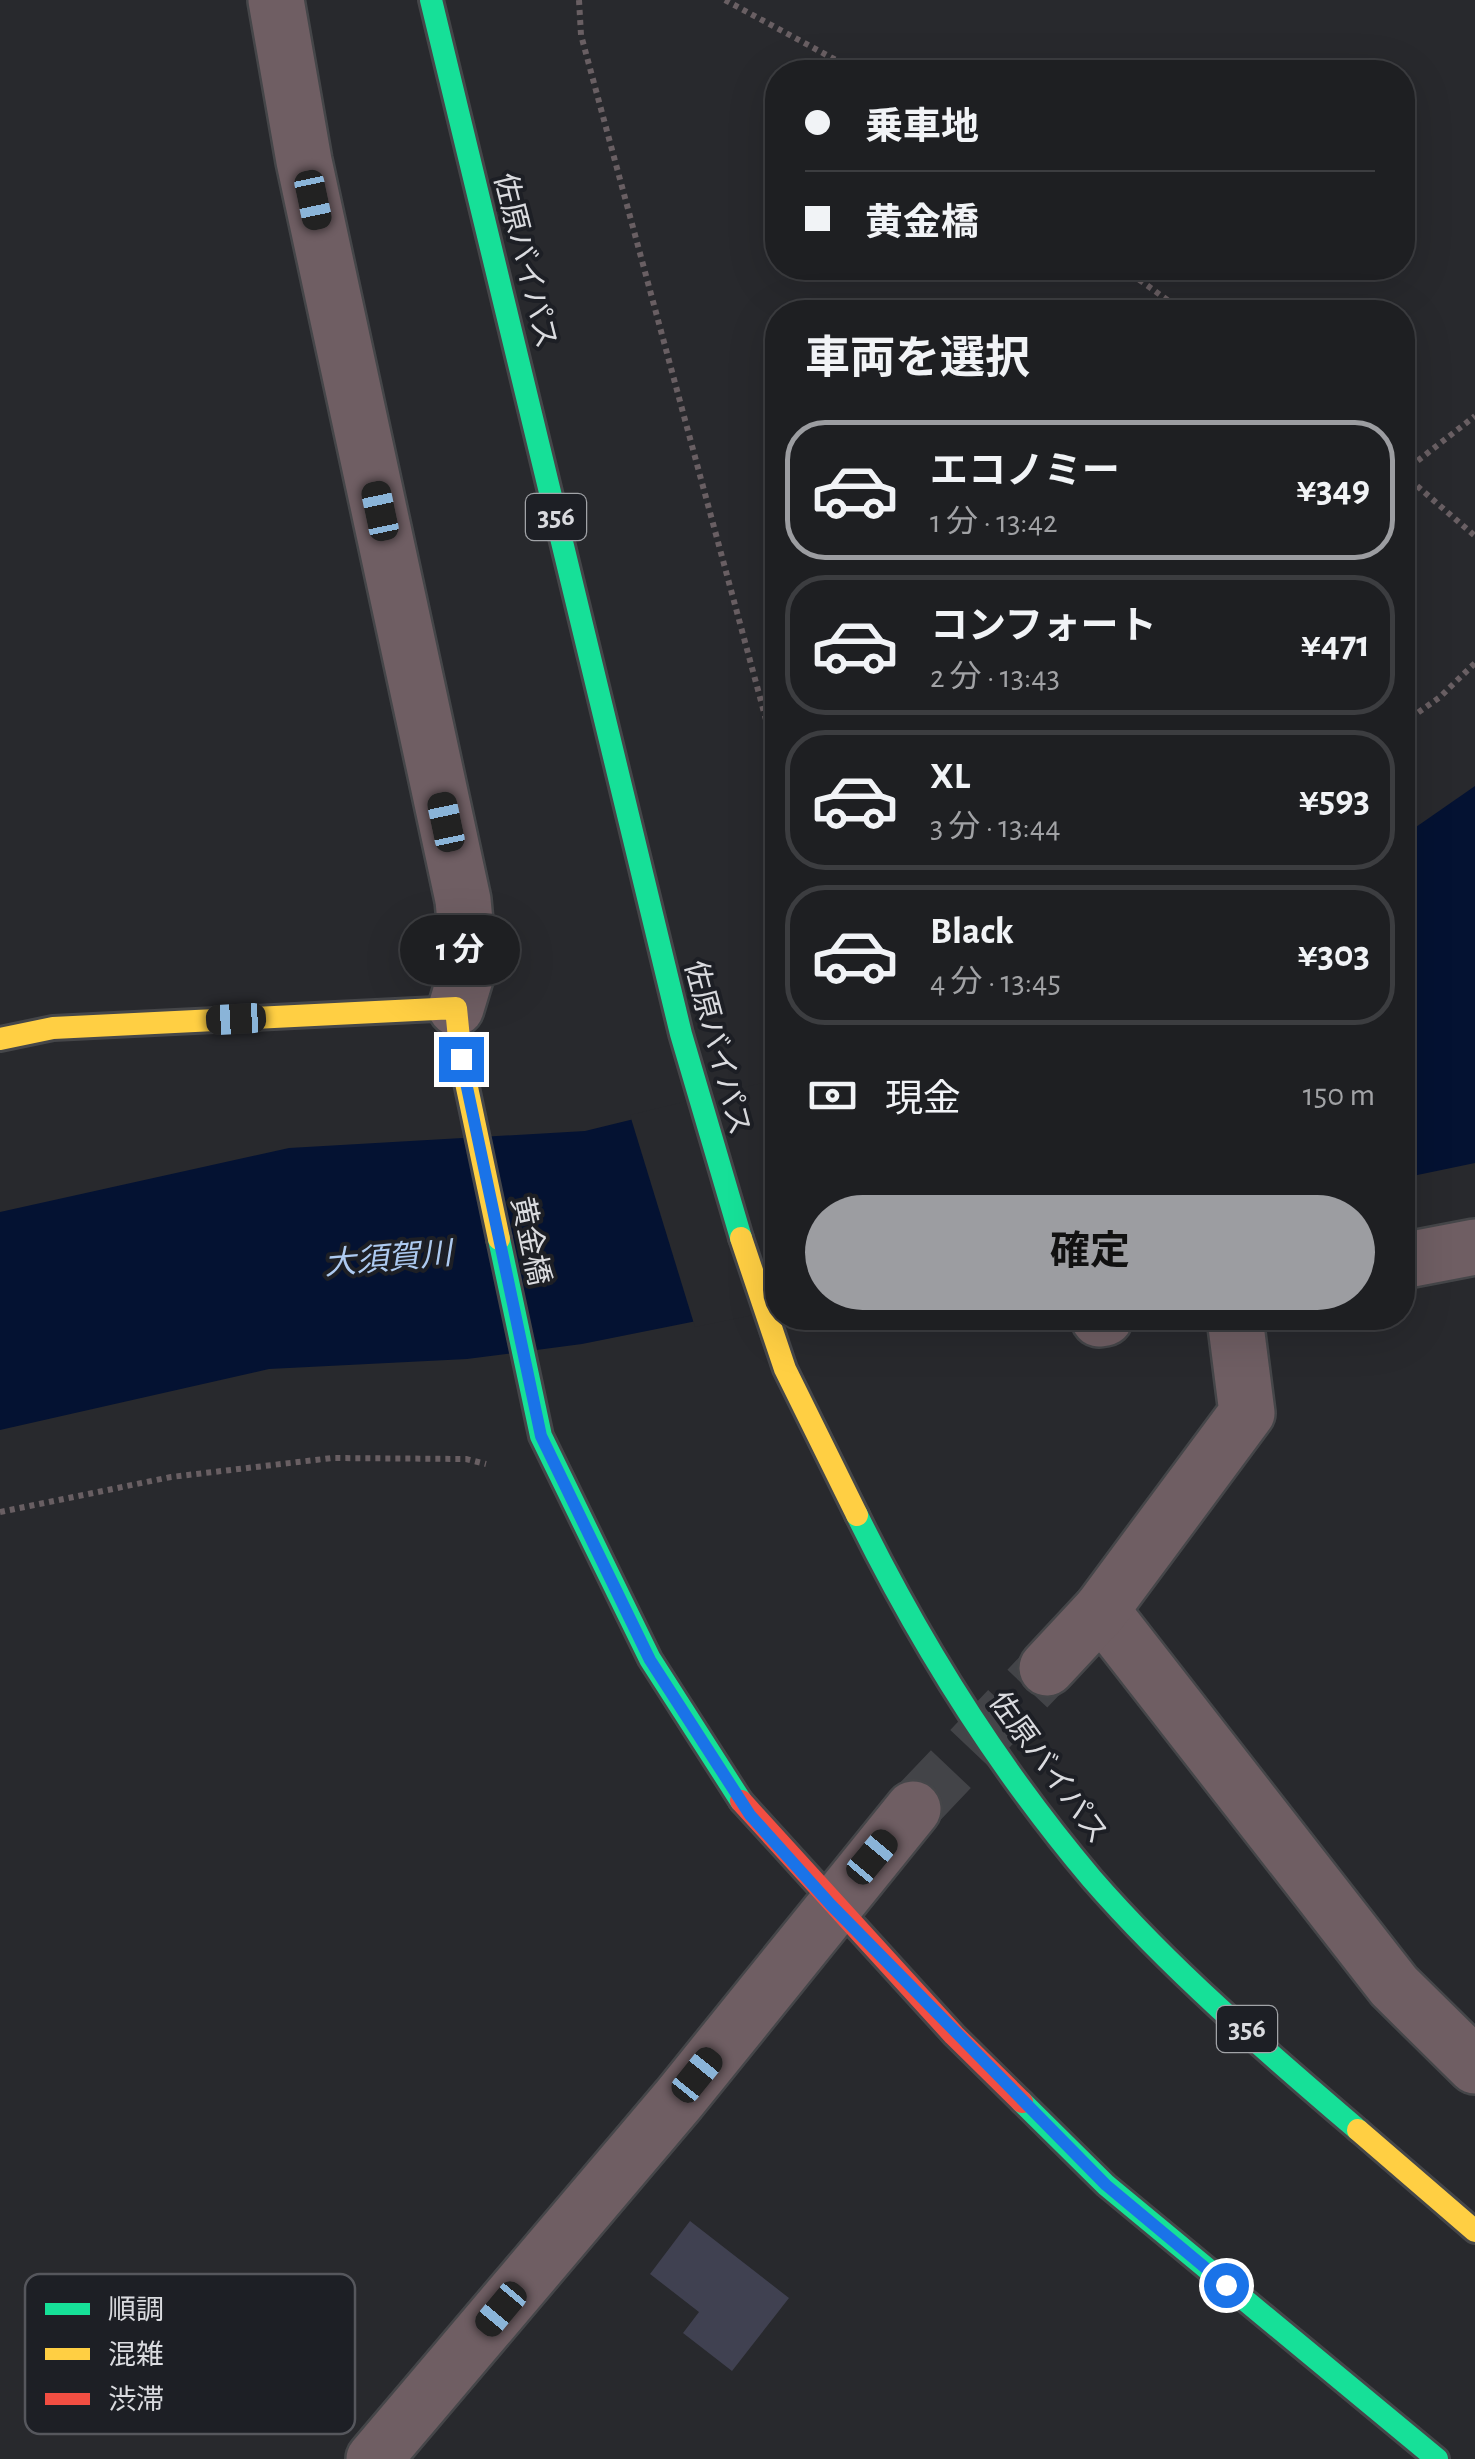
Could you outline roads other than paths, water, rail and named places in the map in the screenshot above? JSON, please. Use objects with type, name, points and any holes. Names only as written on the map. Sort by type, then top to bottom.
[{"type":"main road","name":"佐原バイパス","points":[[431,0],[681,1034],[722,1186],[765,1312]]},
{"type":"main road","points":[[0,1040],[54,1028],[458,1033]]},
{"type":"main road","name":"黄金橋","points":[[458,1033],[541,1436],[560,1482],[650,1660],[750,1815],[831,1905],[1106,2185],[1437,2459]]},
{"type":"main road","name":"佐原バイパス","points":[[771,1330],[785,1370],[887,1576],[955,1693],[1090,1877],[1142,1932],[1300,2079],[1475,2231]]},
{"type":"street","points":[[276,0],[304,160],[463,900],[469,965],[458,1033]]},
{"type":"street","points":[[1415,1259],[1475,1247]]},
{"type":"street","points":[[1048,1668],[1101,1610],[1247,1413],[1237,1330]]},
{"type":"street","points":[[1101,1610],[1394,1986],[1475,2066]]},
{"type":"street","points":[[374,2459],[678,2099],[831,1905],[913,1809]]},
{"type":"water","points":[[1475,786],[1475,1163],[1415,1176],[1415,828]]},
{"type":"water","name":"大須賀川","points":[[765,1087],[765,1307],[582,1344],[467,1359],[269,1369],[0,1430],[0,1212],[289,1148],[585,1131]]},
{"type":"tunnel","points":[[913,1809],[1047,1668]]}]
